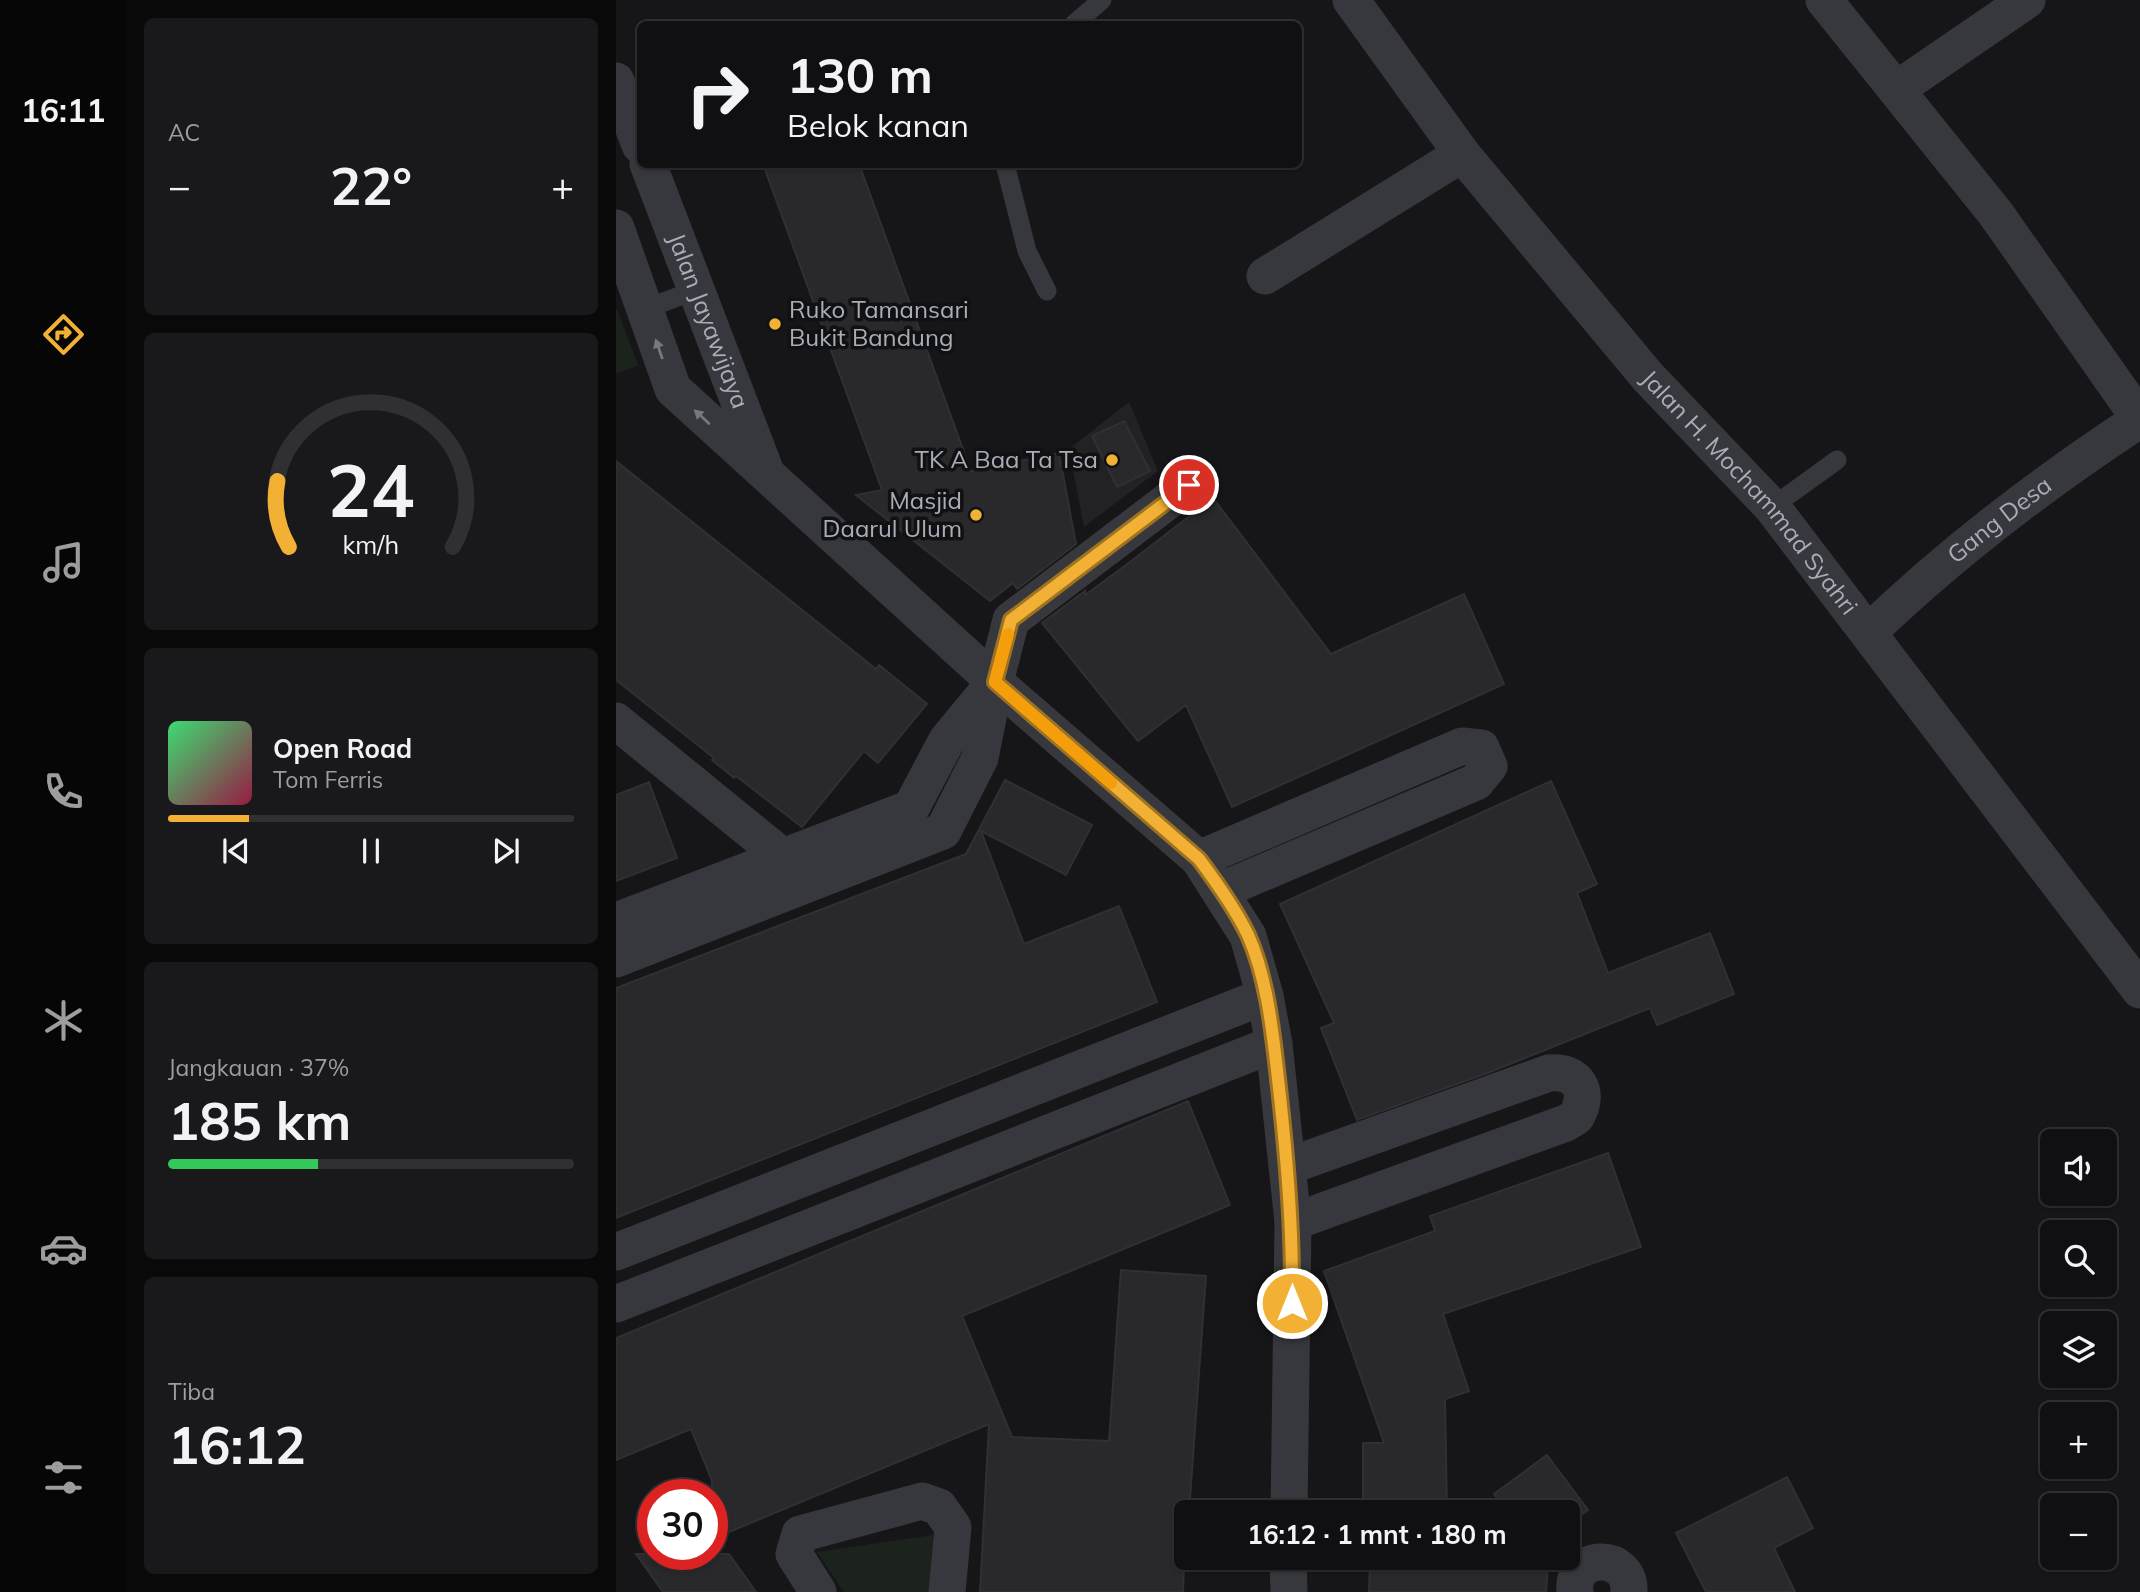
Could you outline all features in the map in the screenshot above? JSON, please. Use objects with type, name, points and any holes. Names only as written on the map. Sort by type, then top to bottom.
[{"type":"street","name":"Jalan H. Mochammad Syahri","points":[[1351,0],[1462,154],[1648,377],[1772,507],[2140,990]]},
{"type":"street","points":[[1824,0],[1996,214],[2140,420]]},
{"type":"street","points":[[1897,89],[2027,0]]},
{"type":"street","points":[[616,81],[637,137]]},
{"type":"street","points":[[1265,276],[1462,154]]},
{"type":"street","name":"Jalan Jayawijaya","points":[[650,168],[768,478]]},
{"type":"street","name":"Jalan Jayawijaya","points":[[616,228],[673,389],[995,682],[1199,859],[1222,890],[1248,936],[1265,996],[1274,1044],[1289,1166],[1293,1222],[1289,1500]]},
{"type":"street","name":"Gang Desa","points":[[1869,632],[1924,578],[1977,534],[2140,420]]},
{"type":"street","points":[[616,959],[943,831],[980,758],[1011,620],[1189,485]]},
{"type":"street","points":[[616,921],[911,808],[947,740],[995,682]]},
{"type":"street","points":[[616,721],[813,882]]},
{"type":"street","points":[[1199,859],[1462,746],[1481,748],[1487,756],[1489,766],[1476,782],[1222,890]]},
{"type":"street","points":[[616,1252],[1265,996]]},
{"type":"street","points":[[616,1304],[1274,1044]]},
{"type":"street","points":[[1289,1166],[1549,1073],[1572,1075],[1580,1084],[1584,1095],[1576,1117],[1566,1123],[1293,1222]]},
{"type":"street","points":[[878,1148],[897,1191]]},
{"type":"street","points":[[818,1592],[794,1554],[800,1534],[922,1501],[939,1507],[953,1527],[947,1592]]},
{"type":"street","points":[[1574,1592],[1576,1576],[1584,1567],[1595,1561],[1608,1561],[1619,1566],[1627,1576],[1629,1592]]},
{"type":"street","points":[[1289,1570],[1289,1592]]},
{"type":"lane","points":[[1078,21],[1102,0]]},
{"type":"lane","points":[[1006,168],[1027,251],[1047,290]]},
{"type":"lane","points":[[645,309],[696,290]]},
{"type":"lane","points":[[1772,507],[1837,460]]},
{"type":"shaded area","points":[[616,307],[638,365],[616,374]]},
{"type":"shaded area","name":"TK A Baa Ta Tsa","points":[[1129,402],[1158,471],[1084,527],[1069,449]]},
{"type":"shaded area","points":[[933,1535],[929,1592],[844,1592],[817,1552]]},
{"type":"building","points":[[764,168],[860,168],[971,471],[1059,453],[1076,544],[1017,589],[1013,583],[990,601],[856,495],[882,490]]},
{"type":"building","points":[[1124,421],[1150,471],[1117,487],[1092,436]]},
{"type":"building","points":[[616,461],[876,669],[879,665],[927,704],[878,763],[864,751],[802,827],[736,776],[734,778],[712,760],[714,758],[616,680]]},
{"type":"building","points":[[1213,498],[1331,654],[1464,594],[1504,684],[1232,807],[1186,705],[1138,741],[1042,623],[1085,591],[1085,595]]},
{"type":"building","points":[[1005,780],[1092,825],[1066,875],[981,831],[1024,944],[1119,906],[1157,1002],[616,1218],[616,988],[966,854]]},
{"type":"building","points":[[1551,781],[1597,884],[1577,893],[1608,973],[1710,933],[1734,994],[1657,1025],[1650,1008],[1490,1072],[1357,1120],[1321,1028],[1334,1023],[1280,904]]},
{"type":"building","points":[[649,782],[677,858],[616,881],[616,795]]},
{"type":"building","points":[[1188,1101],[1230,1205],[962,1316],[1012,1437],[1109,1441],[1121,1270],[1206,1276],[1190,1500],[1174,1500],[1174,1570],[1184,1570],[1183,1592],[980,1592],[989,1424],[728,1532],[728,1479],[711,1479],[691,1429],[616,1460],[616,1338]]},
{"type":"building","points":[[1608,1153],[1641,1247],[1443,1314],[1469,1391],[1445,1399],[1447,1500],[1363,1500],[1363,1443],[1384,1443],[1324,1271],[1435,1231],[1430,1216]]},
{"type":"building","points":[[1547,1455],[1588,1510],[1580,1516],[1580,1500],[1498,1500],[1494,1494]]},
{"type":"building","points":[[1787,1477],[1813,1528],[1774,1548],[1795,1592],[1706,1592],[1676,1533]]},
{"type":"building","points":[[729,1554],[756,1592],[663,1592],[647,1570],[728,1570]]},
{"type":"building","points":[[1370,1570],[1548,1570],[1546,1592],[1369,1592]]},
{"type":"slow traffic","points":[[1008,634],[995,682],[1111,783]]},
{"type":"place","name":"Ruko Tamansari Bukit Bandung","points":[[775,324]]},
{"type":"place","name":"TK A Baa Ta Tsa","points":[[1112,460]]},
{"type":"place","name":"Masjid Daarul Ulum","points":[[976,515]]},
{"type":"route","points":[[1189,485],[1011,620],[995,682],[1199,859],[1222,890],[1248,936],[1265,996],[1274,1044],[1289,1166],[1293,1222],[1292,1303]]}]
